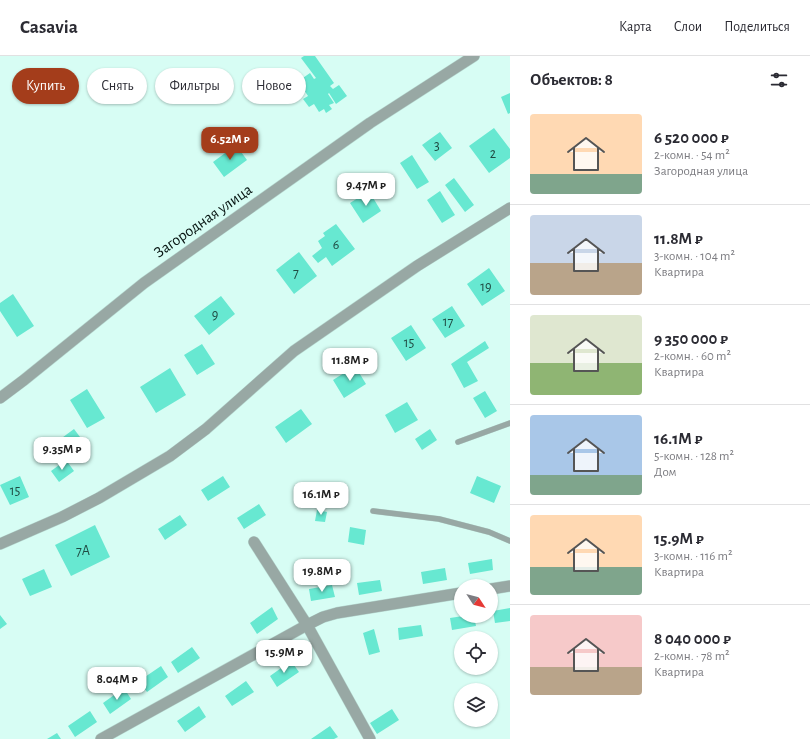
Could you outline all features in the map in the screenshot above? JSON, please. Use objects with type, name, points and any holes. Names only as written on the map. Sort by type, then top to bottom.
[{"type":"street","name":"Загородная улица","points":[[0,398],[144,283],[370,123],[474,56]]},
{"type":"street","points":[[0,544],[81,508],[170,456],[206,429],[294,351],[417,266],[510,208]]},
{"type":"street","points":[[254,542],[307,625],[370,739]]},
{"type":"street","points":[[498,588],[510,586]]},
{"type":"street","points":[[101,739],[323,617],[337,613],[454,594]]},
{"type":"lane","points":[[458,442],[510,423]]},
{"type":"lane","points":[[373,510],[439,519],[489,532],[510,541]]},
{"type":"building","points":[[304,56],[315,56],[334,83],[330,86],[333,89],[339,85],[347,96],[336,104],[329,93],[328,94],[334,103],[329,105],[332,109],[326,113],[324,109],[319,112],[314,104],[309,107],[306,103],[306,97],[308,96],[306,93],[306,76],[310,73],[314,79],[316,78],[301,58]]},
{"type":"building","points":[[510,93],[510,113],[508,114],[501,97]]},
{"type":"building","points":[[494,128],[510,149],[510,158],[489,173],[469,146]]},
{"type":"building","points":[[440,132],[452,148],[435,161],[422,145]]},
{"type":"building","points":[[236,145],[247,160],[224,177],[213,162]]},
{"type":"building","points":[[412,155],[429,182],[417,189],[400,163]]},
{"type":"building","points":[[454,178],[474,205],[465,212],[445,185]]},
{"type":"building","points":[[369,191],[381,211],[363,223],[350,203]]},
{"type":"building","points":[[440,191],[455,215],[442,223],[427,200]]},
{"type":"building","points":[[336,224],[355,249],[332,266],[326,257],[318,263],[312,256],[322,248],[318,241],[325,236],[323,233]]},
{"type":"building","points":[[299,252],[317,276],[294,294],[276,270]]},
{"type":"building","points":[[489,268],[505,291],[482,306],[467,284]]},
{"type":"building","points":[[13,294],[34,326],[17,337],[0,311],[0,303]]},
{"type":"building","points":[[221,296],[235,314],[209,335],[194,316]]},
{"type":"building","points":[[452,306],[465,326],[445,338],[432,319]]},
{"type":"building","points":[[411,325],[426,348],[406,361],[391,338]]},
{"type":"building","points":[[485,341],[489,348],[467,362],[478,381],[464,388],[451,364]]},
{"type":"building","points":[[202,344],[215,364],[197,375],[184,355]]},
{"type":"building","points":[[355,366],[366,384],[344,398],[333,380]]},
{"type":"building","points":[[170,368],[186,395],[156,413],[140,387]]},
{"type":"building","points":[[87,389],[105,418],[87,428],[70,400]]},
{"type":"building","points":[[485,391],[497,411],[485,418],[473,398]]},
{"type":"building","points":[[407,402],[418,420],[395,433],[385,415]]},
{"type":"building","points":[[301,409],[312,424],[286,443],[275,427]]},
{"type":"building","points":[[74,429],[86,445],[67,459],[55,443]]},
{"type":"building","points":[[430,429],[437,440],[422,450],[415,439]]},
{"type":"building","points":[[66,460],[74,471],[59,482],[51,471]]},
{"type":"building","points":[[20,476],[29,497],[10,505],[0,485]]},
{"type":"building","points":[[223,476],[230,487],[208,501],[201,490]]},
{"type":"building","points":[[477,476],[501,486],[494,503],[470,493]]},
{"type":"building","points":[[259,504],[266,515],[244,529],[237,518]]},
{"type":"building","points":[[317,510],[327,512],[325,522],[315,521]]},
{"type":"building","points":[[180,515],[187,525],[165,540],[158,529]]},
{"type":"building","points":[[95,525],[110,557],[71,576],[55,545]]},
{"type":"building","points":[[350,527],[366,530],[364,545],[348,542]]},
{"type":"building","points":[[492,559],[493,570],[470,574],[468,563]]},
{"type":"building","points":[[445,568],[447,580],[423,584],[421,572]]},
{"type":"building","points":[[44,569],[52,587],[30,596],[22,579]]},
{"type":"building","points":[[380,580],[382,591],[359,595],[357,583]]},
{"type":"building","points":[[332,585],[335,597],[311,601],[309,589]]},
{"type":"building","points":[[272,607],[278,619],[257,634],[250,623]]},
{"type":"building","points":[[510,608],[510,621],[498,623],[498,610]]},
{"type":"building","points":[[0,615],[7,624],[0,629]]},
{"type":"building","points":[[454,617],[454,623],[475,623],[476,626],[452,630],[450,618]]},
{"type":"building","points":[[421,625],[423,636],[399,640],[398,628]]},
{"type":"building","points":[[374,629],[380,652],[369,655],[363,633]]},
{"type":"building","points":[[192,647],[200,658],[178,673],[171,662]]},
{"type":"building","points":[[291,661],[299,672],[277,687],[270,676]]},
{"type":"building","points":[[161,666],[168,677],[147,692],[139,681]]},
{"type":"building","points":[[246,681],[254,692],[232,706],[225,696]]},
{"type":"building","points":[[124,688],[131,699],[110,714],[103,703]]},
{"type":"building","points":[[199,706],[206,717],[185,732],[177,721]]},
{"type":"building","points":[[392,709],[399,720],[377,734],[370,723]]},
{"type":"building","points":[[90,711],[97,722],[75,737],[68,726]]},
{"type":"building","points":[[330,726],[338,737],[334,739],[311,739]]},
{"type":"building","points":[[57,733],[61,739],[47,739]]}]
